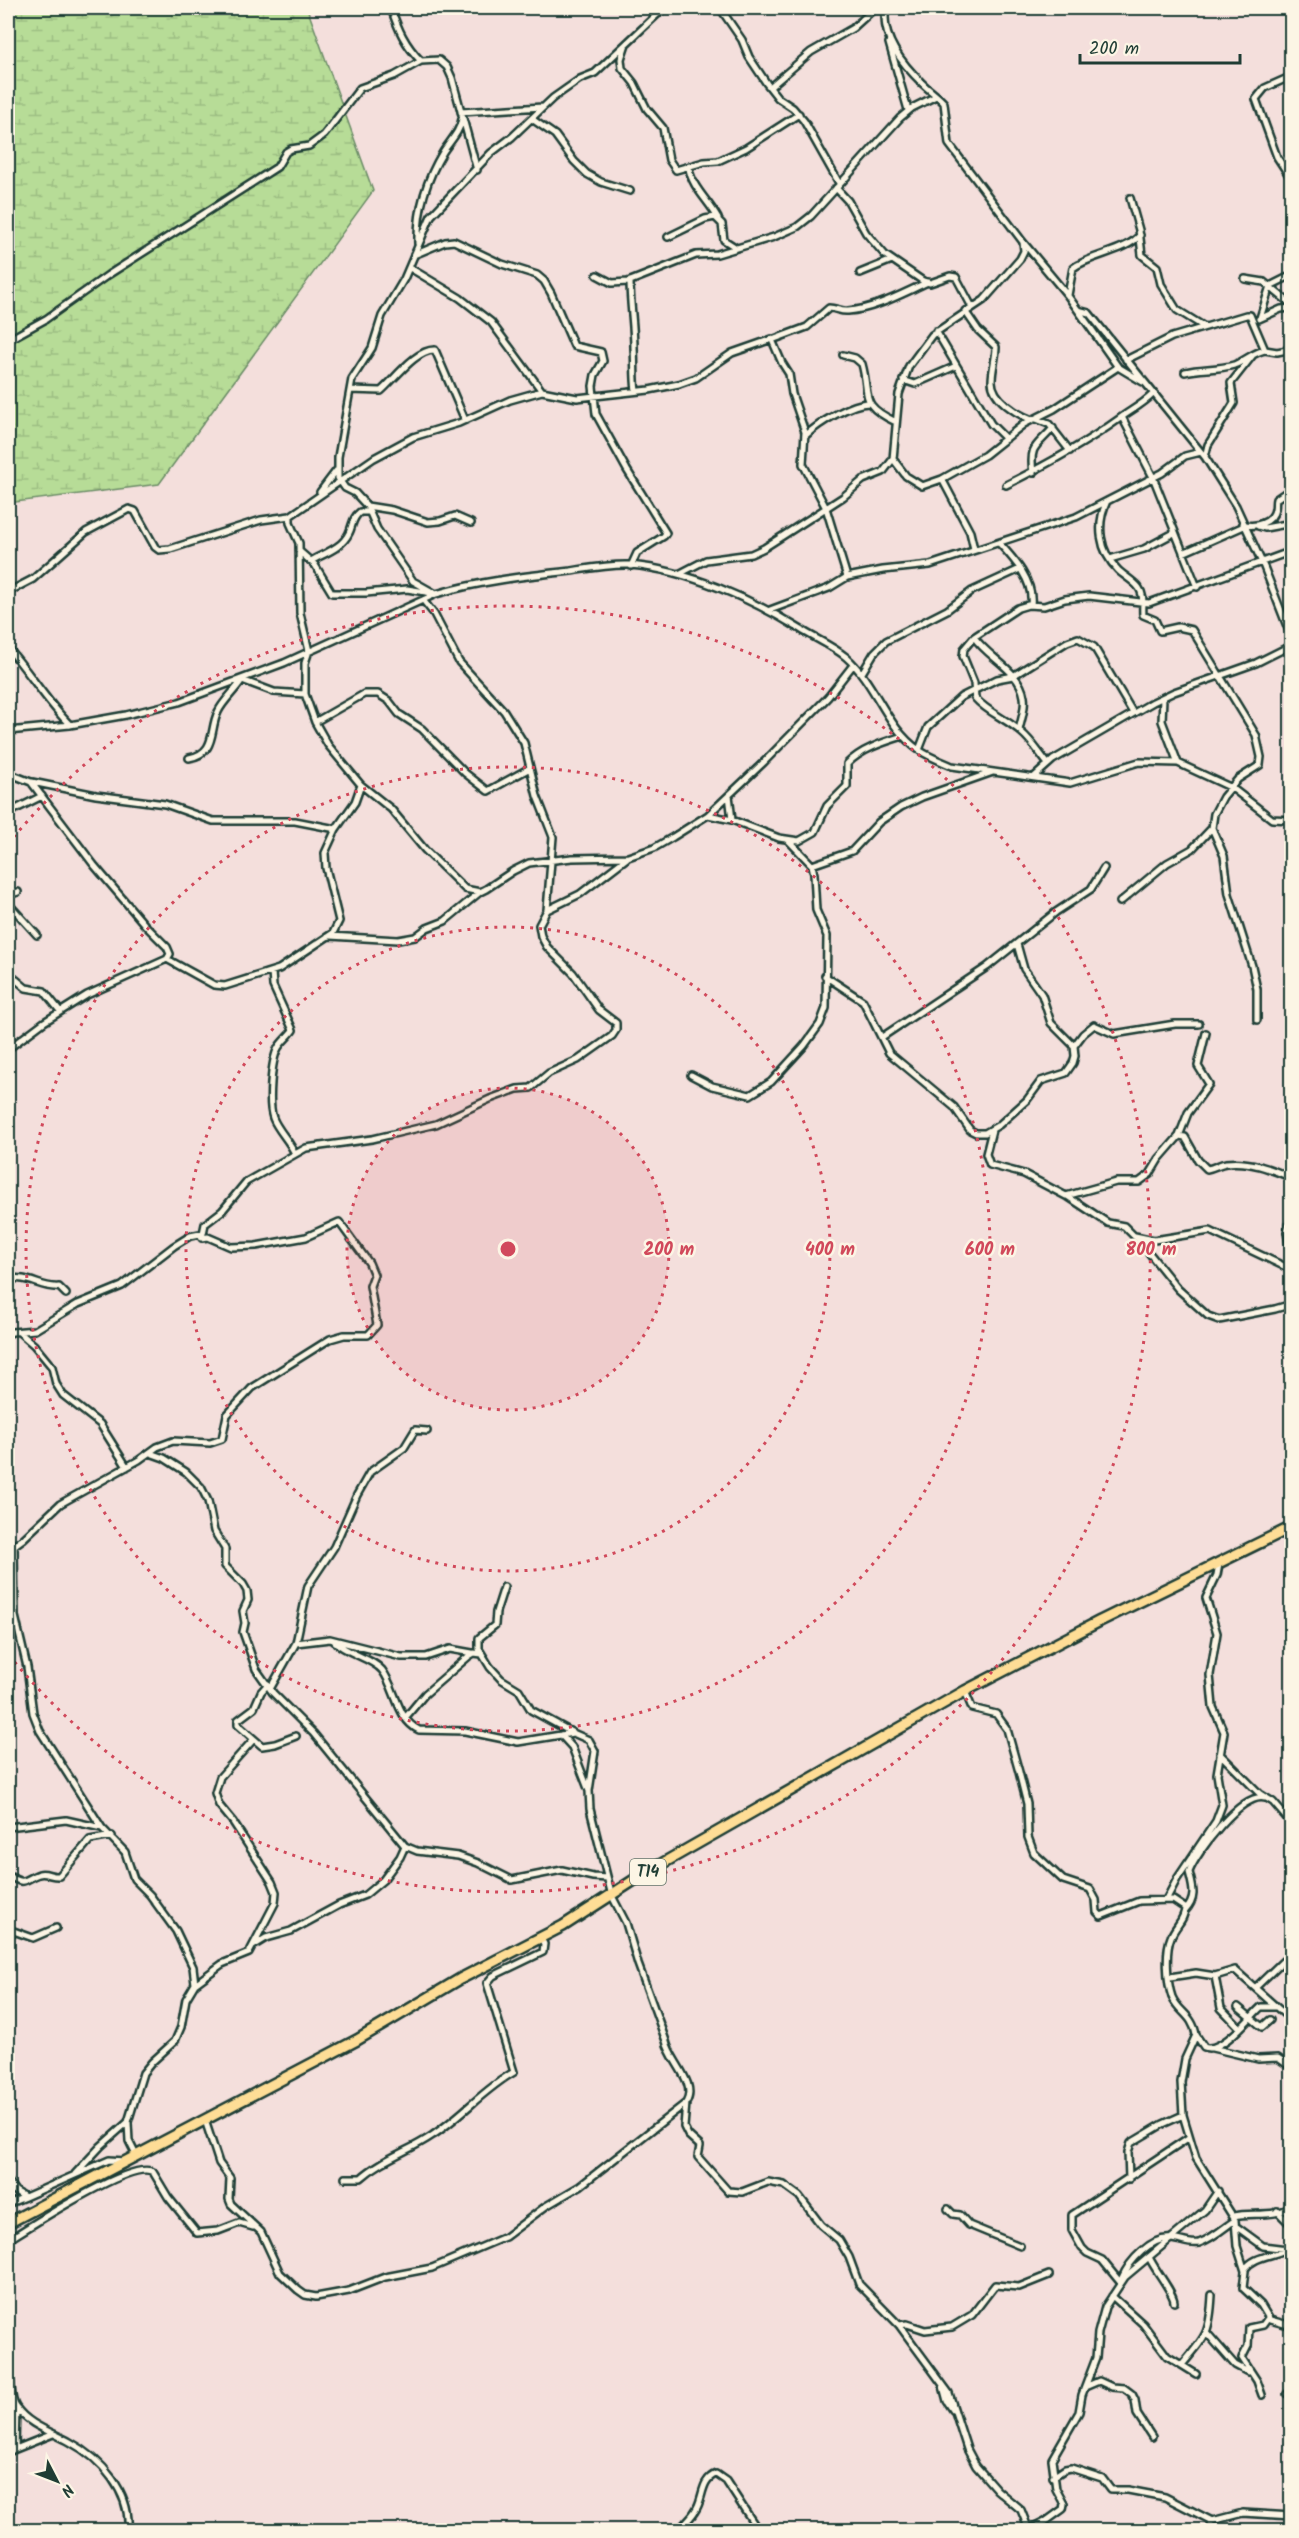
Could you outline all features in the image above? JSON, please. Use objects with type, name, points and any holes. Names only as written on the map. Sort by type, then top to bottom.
[{"type":"highway","name":"T14","points":[[8,2223],[338,2051],[460,1979],[541,1938],[658,1866],[965,1691],[1100,1621],[1292,1527]]},
{"type":"street","points":[[392,8],[400,34],[410,50],[421,61]]},
{"type":"street","points":[[436,594],[413,581],[377,529],[367,506],[355,493],[340,483],[336,470],[353,376],[372,348],[382,316],[410,268],[431,216],[485,159],[568,87],[594,73],[664,8]]},
{"type":"street","points":[[720,8],[778,98],[799,114],[866,233],[892,260],[917,279],[938,282],[950,276],[956,277],[972,306]]},
{"type":"street","points":[[770,87],[812,52],[853,28],[875,8]]},
{"type":"street","points":[[886,8],[885,20],[889,39],[908,110]]},
{"type":"street","points":[[889,39],[922,83],[946,108],[950,144],[1023,242],[1068,296],[1118,367],[1143,382]]},
{"type":"street","points":[[626,43],[621,59],[622,68],[634,83],[647,109],[663,128],[668,156],[674,168],[689,168],[704,162],[718,161],[739,151],[799,114]]},
{"type":"street","points":[[8,340],[46,319],[108,275],[277,167],[286,152],[309,146],[317,141],[334,123],[360,88],[394,76],[421,61],[434,58],[443,63],[452,78],[477,170]]},
{"type":"street","points":[[1292,76],[1265,88],[1256,99],[1277,157],[1292,180]]},
{"type":"street","points":[[597,275],[612,283],[630,281],[696,255],[717,254],[774,237],[797,227],[811,216],[908,110],[936,96]]},
{"type":"street","points":[[462,114],[544,107]]},
{"type":"street","points":[[418,245],[420,214],[427,186],[442,153],[461,126],[462,114]]},
{"type":"street","points":[[532,119],[555,135],[574,161],[587,174],[601,182],[630,191]]},
{"type":"street","points":[[689,168],[693,183],[704,194],[722,224],[724,240],[736,247]]},
{"type":"street","points":[[1130,198],[1140,235],[1142,255],[1157,267],[1161,285],[1181,314],[1203,326]]},
{"type":"street","points":[[668,237],[705,219],[718,218]]},
{"type":"street","points":[[1068,296],[1073,268],[1087,259],[1131,242],[1140,235]]},
{"type":"street","points":[[414,255],[445,242],[454,241],[495,261],[541,278],[551,293],[574,346],[596,349],[602,354],[603,361],[594,379],[593,396],[600,422],[666,533],[637,554],[631,566]]},
{"type":"street","points":[[678,574],[714,557],[758,552],[852,491],[860,482],[880,474],[891,462],[899,394],[903,380],[919,350],[936,331],[987,298],[1020,259],[1024,251],[1023,242]]},
{"type":"street","points":[[860,273],[892,260]]},
{"type":"street","points":[[410,268],[460,298],[491,322],[532,381],[542,391]]},
{"type":"street","points":[[1260,318],[1270,286],[1292,275]]},
{"type":"street","points":[[1245,279],[1257,280],[1270,286],[1292,306]]},
{"type":"street","points":[[630,281],[636,392]]},
{"type":"street","points":[[8,592],[27,582],[86,532],[129,509],[135,511],[153,544],[159,550],[170,549],[261,520],[290,516],[374,458],[413,436],[465,420],[499,404],[542,391],[577,398],[636,392],[696,378],[732,353],[807,327],[829,308],[843,311],[855,310],[884,301],[928,282]]},
{"type":"street","points":[[1252,321],[1292,306]]},
{"type":"street","points":[[1078,310],[1089,313],[1203,454],[1236,506],[1292,639]]},
{"type":"street","points":[[965,311],[978,330],[996,347],[992,381],[996,395],[1016,412],[1046,422],[1070,451]]},
{"type":"street","points":[[1126,360],[1172,337],[1246,315],[1250,315],[1265,350]]},
{"type":"street","points":[[936,331],[991,424],[1006,439]]},
{"type":"street","points":[[772,339],[779,358],[789,374],[792,394],[805,436],[803,464],[826,508],[848,577]]},
{"type":"street","points":[[1185,372],[1199,369],[1213,370],[1234,364],[1265,350],[1277,352],[1292,349]]},
{"type":"street","points":[[350,390],[381,391],[404,367],[429,350],[435,350],[465,420]]},
{"type":"street","points":[[843,354],[855,358],[862,364],[869,404],[879,413],[896,422]]},
{"type":"street","points":[[770,610],[829,588],[848,577],[883,570],[930,565],[1076,517],[1153,477],[1179,459],[1203,454],[1234,403],[1231,383],[1233,379],[1244,369],[1253,355]]},
{"type":"street","points":[[903,380],[915,384],[956,366]]},
{"type":"street","points":[[891,462],[897,465],[906,476],[922,486],[942,479],[985,455],[1033,419],[1054,409],[1118,367]]},
{"type":"street","points":[[1006,485],[1033,473],[1094,438],[1122,417],[1134,412],[1153,394]]},
{"type":"street","points":[[805,436],[824,421],[858,405],[869,404]]},
{"type":"street","points":[[1122,417],[1153,477],[1197,587]]},
{"type":"street","points":[[1033,473],[1031,455],[1033,448],[1053,428]]},
{"type":"street","points":[[314,498],[336,470]]},
{"type":"street","points":[[942,479],[970,532],[974,549]]},
{"type":"street","points":[[1256,526],[1267,520],[1275,510],[1276,499],[1292,488]]},
{"type":"street","points":[[1107,501],[1103,509],[1100,536],[1110,559],[1118,570],[1139,587],[1143,615],[1155,620],[1160,632],[1178,627],[1192,630],[1256,735],[1261,757],[1260,765],[1238,779],[1218,805],[1212,828],[1192,849],[1167,863],[1120,902]]},
{"type":"street","points":[[367,506],[392,510],[428,522],[455,516],[471,523]]},
{"type":"street","points":[[311,561],[337,548],[347,537],[355,516],[360,512],[370,512]]},
{"type":"street","points":[[290,516],[299,551],[300,612],[309,651],[305,663],[305,694],[315,722],[328,745],[361,785],[391,808],[460,886],[480,892]]},
{"type":"street","points":[[1183,553],[1243,525],[1265,528],[1292,523]]},
{"type":"street","points":[[1110,559],[1144,549],[1174,533]]},
{"type":"street","points":[[999,543],[1020,569],[1032,596],[1031,605]]},
{"type":"street","points":[[299,551],[311,561],[332,592],[366,593],[407,589],[436,594]]},
{"type":"street","points":[[1048,764],[1019,730],[993,714],[975,694],[963,652],[966,645],[974,638],[1009,612],[1031,605],[1044,606],[1073,597],[1094,596],[1143,604],[1197,587],[1292,551]]},
{"type":"street","points":[[8,731],[70,725],[155,708],[242,680],[436,594],[484,581],[631,566],[678,574],[770,610],[846,656],[862,673],[903,736],[919,750],[952,765],[1070,783],[1139,762],[1178,764],[1232,788],[1272,819],[1292,820]]},
{"type":"street","points":[[862,673],[874,653],[886,641],[947,610],[972,591],[1020,569]]},
{"type":"street","points":[[8,587],[27,582]]},
{"type":"street","points":[[202,1238],[205,1224],[222,1211],[246,1182],[296,1154],[314,1147],[337,1146],[446,1121],[499,1095],[531,1088],[549,1073],[578,1060],[612,1036],[616,1030],[616,1023],[599,1010],[573,973],[543,941],[539,925],[547,910],[553,832],[537,796],[521,737],[504,711],[459,662],[434,614],[423,600]]},
{"type":"street","points":[[974,638],[1013,676],[1024,697],[1019,730]]},
{"type":"street","points":[[919,750],[924,735],[934,720],[966,694],[975,694],[997,679],[1013,676],[1067,642],[1078,638],[1094,647],[1133,713]]},
{"type":"street","points":[[1034,777],[1048,764],[1133,713],[1163,698],[1256,663],[1292,645]]},
{"type":"street","points":[[8,648],[31,675],[55,710],[70,725]]},
{"type":"street","points":[[330,936],[398,940],[414,937],[427,928],[446,921],[480,892],[524,865],[572,858],[628,857],[654,848],[708,815],[814,712],[854,665]]},
{"type":"street","points":[[242,680],[274,692],[305,694]]},
{"type":"street","points":[[189,758],[197,756],[210,743],[218,712],[242,680]]},
{"type":"street","points":[[315,722],[364,694],[378,694],[389,701],[399,714],[422,729],[465,773],[488,791],[530,768]]},
{"type":"street","points":[[1163,698],[1162,721],[1178,764]]},
{"type":"street","points":[[708,815],[732,820],[788,840],[805,839],[815,832],[827,806],[847,786],[847,764],[882,742],[903,736]]},
{"type":"street","points":[[812,865],[852,851],[879,822],[901,807],[922,797],[995,772]]},
{"type":"street","points":[[8,773],[31,782],[96,795],[165,804],[213,821],[294,821],[336,829]]},
{"type":"street","points":[[8,1049],[60,1011],[87,995],[167,959],[170,951],[94,866],[31,782]]},
{"type":"street","points":[[167,959],[219,986],[239,983],[272,972],[330,936],[339,921],[326,868],[325,853],[336,829],[351,809],[361,785]]},
{"type":"street","points":[[729,794],[732,820]]},
{"type":"street","points":[[8,813],[42,796]]},
{"type":"street","points":[[1212,828],[1224,856],[1231,903],[1252,966],[1257,988],[1257,1020]]},
{"type":"street","points":[[690,1075],[712,1086],[730,1088],[746,1095],[771,1082],[820,1024],[826,1008],[827,936],[816,910],[812,865],[788,840]]},
{"type":"street","points":[[547,910],[580,894],[628,857]]},
{"type":"street","points":[[882,1037],[930,1007],[1017,944],[1056,912],[1091,889],[1104,868]]},
{"type":"street","points":[[8,895],[18,892]]},
{"type":"street","points":[[8,903],[8,909]]},
{"type":"street","points":[[8,903],[37,935]]},
{"type":"street","points":[[825,976],[866,1004],[889,1053],[954,1107],[970,1130],[980,1134],[992,1130],[1027,1100],[1041,1081],[1066,1073],[1075,1056],[1074,1046],[1051,1023],[1042,995],[1024,969],[1017,944]]},
{"type":"street","points":[[8,970],[26,988],[44,991],[60,1011]]},
{"type":"street","points":[[272,972],[273,986],[293,1030],[279,1045],[275,1057],[271,1097],[272,1116],[296,1154]]},
{"type":"street","points":[[1074,1046],[1094,1025],[1114,1034],[1175,1024],[1199,1024]]},
{"type":"street","points":[[1067,1196],[1116,1182],[1132,1183],[1146,1179],[1159,1159],[1179,1136],[1183,1120],[1209,1084],[1198,1066],[1206,1033]]},
{"type":"street","points":[[992,1130],[986,1154],[990,1165],[1024,1173],[1067,1196],[1108,1224],[1121,1225],[1135,1236],[1178,1289],[1208,1316],[1219,1320],[1292,1304]]},
{"type":"street","points":[[1179,1136],[1185,1137],[1198,1160],[1207,1169],[1227,1163],[1260,1166],[1272,1168],[1292,1178]]},
{"type":"street","points":[[1292,1215],[1287,1232],[1292,1263]]},
{"type":"street","points":[[8,1550],[60,1504],[168,1442],[210,1443],[222,1439],[227,1415],[252,1388],[330,1339],[344,1335],[368,1335],[377,1325],[370,1286],[374,1275],[372,1269],[341,1222],[335,1222],[306,1236],[256,1246],[238,1248],[208,1237],[202,1238]]},
{"type":"street","points":[[1135,1236],[1154,1240],[1210,1231],[1292,1270]]},
{"type":"street","points":[[8,1334],[35,1330],[78,1304],[122,1287],[170,1248],[190,1236],[200,1234],[202,1238]]},
{"type":"street","points":[[8,1280],[27,1279],[47,1288],[59,1287],[66,1294]]},
{"type":"street","points":[[19,1332],[34,1345],[52,1367],[56,1384],[63,1395],[100,1424],[127,1467]]},
{"type":"street","points":[[296,1736],[265,1746],[253,1740],[241,1729],[238,1722],[254,1708],[261,1692],[269,1687],[296,1643],[308,1586],[334,1547],[367,1477],[404,1448],[415,1430],[427,1431]]},
{"type":"street","points":[[150,1453],[164,1458],[192,1476],[205,1495],[213,1518],[214,1531],[225,1549],[225,1566],[246,1587],[248,1597],[243,1611],[244,1637],[254,1666],[269,1687],[313,1733],[405,1846],[417,1851],[458,1856],[512,1880],[562,1870],[607,1878]]},
{"type":"street","points":[[14,1547],[15,1617],[36,1722],[102,1828],[112,1836],[129,1858],[134,1879],[150,1896],[185,1946],[195,1974],[195,1984]]},
{"type":"street","points":[[1166,1900],[1220,1812],[1222,1805],[1217,1774],[1224,1732],[1213,1707],[1210,1675],[1217,1633],[1206,1598],[1217,1575],[1219,1564]]},
{"type":"street","points":[[504,1587],[496,1612],[495,1625],[478,1642],[482,1654],[496,1675],[519,1690],[533,1712],[552,1719],[573,1733],[588,1738],[594,1746],[589,1791]]},
{"type":"street","points":[[296,1643],[308,1640],[334,1641],[401,1657],[426,1657],[450,1649],[482,1654]]},
{"type":"street","points":[[334,1641],[347,1652],[361,1657],[381,1670],[397,1697],[405,1718],[412,1727],[419,1730],[465,1731],[518,1742],[573,1733]]},
{"type":"street","points":[[405,1718],[425,1694],[472,1653]]},
{"type":"street","points":[[965,1691],[972,1708],[996,1714],[1007,1729],[1027,1804],[1028,1837],[1039,1858],[1063,1880],[1090,1889],[1096,1900],[1097,1912],[1101,1916],[1139,1901],[1176,1901],[1183,1905],[1185,1911]]},
{"type":"street","points":[[561,1735],[572,1747],[589,1791],[591,1809],[612,1896],[626,1923],[669,2053],[689,2086],[684,2120],[686,2132],[699,2142],[698,2157],[728,2191],[736,2193],[768,2182],[777,2182],[790,2188],[844,2247],[864,2291],[899,2325],[942,2382],[951,2398],[976,2466],[997,2490],[1021,2510],[1029,2530],[1046,2522],[1064,2509],[1053,2477],[1053,2455],[1079,2412],[1085,2387],[1094,2366],[1103,2312],[1134,2258],[1154,2243],[1172,2239],[1191,2243],[1200,2242],[1234,2218],[1288,2209],[1292,2206]]},
{"type":"street","points":[[136,2155],[129,2141],[128,2121],[143,2073],[178,2037],[186,1999],[195,1984],[222,1964],[245,1956],[275,1903],[275,1888],[254,1852],[219,1806],[215,1793],[220,1776],[253,1740]]},
{"type":"street","points":[[1221,1755],[1265,1798]]},
{"type":"street","points":[[1292,1824],[1273,1802],[1260,1796],[1250,1799],[1229,1816],[1193,1863],[1189,1872],[1193,1899],[1169,1943],[1167,1955],[1173,1998],[1191,2019],[1196,2036],[1204,2047],[1258,2059],[1278,2058],[1292,2068]]},
{"type":"street","points":[[8,1827],[66,1820],[102,1828]]},
{"type":"street","points":[[8,1875],[20,1881],[30,1880],[38,1874],[59,1876],[90,1840],[112,1836]]},
{"type":"street","points":[[251,1947],[266,1938],[291,1931],[339,1905],[365,1895],[383,1880],[405,1846]]},
{"type":"street","points":[[8,1929],[33,1938],[56,1928]]},
{"type":"street","points":[[345,2178],[361,2178],[372,2168],[433,2136],[497,2082],[514,2072],[487,1983],[494,1976],[543,1952],[544,1944],[541,1938]]},
{"type":"street","points":[[1256,1987],[1283,1961],[1292,1962]]},
{"type":"street","points":[[1170,1977],[1196,1972],[1215,1976],[1235,1970],[1292,2021]]},
{"type":"street","points":[[1215,1976],[1221,2008],[1240,2028]]},
{"type":"street","points":[[1212,2048],[1229,2038],[1268,2000]]},
{"type":"street","points":[[1238,2007],[1262,2027],[1270,2020]]},
{"type":"street","points":[[1261,2007],[1275,2007]]},
{"type":"street","points":[[1196,2036],[1185,2059],[1181,2082],[1183,2115],[1188,2138],[1196,2158],[1234,2218],[1237,2227],[1237,2246],[1245,2269],[1243,2288],[1261,2305],[1268,2319],[1275,2323],[1292,2326]]},
{"type":"street","points":[[205,2120],[219,2163],[230,2178],[229,2199],[231,2204],[263,2236],[280,2273],[298,2290],[311,2297],[349,2291],[385,2277],[427,2269],[514,2231],[546,2206],[580,2186],[686,2103]]},
{"type":"street","points":[[1129,2179],[1128,2152],[1131,2143],[1183,2115]]},
{"type":"street","points":[[75,2174],[100,2146],[128,2121]]},
{"type":"street","points":[[1120,2282],[1102,2260],[1082,2248],[1072,2230],[1072,2215],[1188,2138]]},
{"type":"street","points":[[8,2181],[11,2188],[9,2203],[108,2160],[125,2161]]},
{"type":"street","points":[[8,2240],[76,2199],[142,2169],[153,2172],[168,2197],[197,2233],[218,2231],[239,2223],[255,2227]]},
{"type":"street","points":[[11,2188],[25,2197]]},
{"type":"street","points":[[1120,2282],[1205,2211],[1218,2191]]},
{"type":"street","points":[[948,2209],[953,2214],[960,2215],[969,2224],[1020,2246]]},
{"type":"street","points":[[1277,2211],[1292,2226]]},
{"type":"street","points":[[1237,2227],[1263,2246],[1289,2248]]},
{"type":"street","points":[[1245,2269],[1253,2260],[1279,2254],[1289,2248]]},
{"type":"street","points":[[1149,2257],[1157,2274],[1174,2295],[1174,2302]]},
{"type":"street","points":[[899,2325],[908,2324],[925,2330],[952,2327],[972,2315],[995,2285],[1024,2287],[1049,2275]]},
{"type":"street","points":[[1182,2365],[1207,2333],[1212,2295]]},
{"type":"street","points":[[1112,2296],[1143,2324],[1167,2356],[1196,2374]]},
{"type":"street","points":[[1262,2395],[1257,2381],[1242,2359],[1248,2346],[1249,2329],[1251,2326],[1263,2325],[1268,2319]]},
{"type":"street","points":[[1207,2333],[1234,2365],[1250,2372]]},
{"type":"street","points":[[1094,2366],[1097,2381]]},
{"type":"street","points":[[8,2371],[16,2407],[15,2449]]},
{"type":"street","points":[[1085,2387],[1097,2381],[1124,2388],[1135,2399],[1137,2414],[1152,2437]]},
{"type":"street","points":[[16,2407],[35,2423],[80,2448],[114,2481],[128,2508],[128,2530]]},
{"type":"street","points":[[8,2452],[53,2434]]},
{"type":"street","points":[[1053,2477],[1071,2468],[1083,2474],[1102,2478],[1111,2490],[1128,2490],[1165,2497],[1210,2520],[1218,2521],[1243,2513],[1292,2516]]},
{"type":"street","points":[[680,2530],[696,2510],[705,2483],[716,2474],[726,2481],[758,2530]]},
{"type":"street","points":[[1210,2520],[1211,2530]]},
{"type":"green space","points":[[8,8],[307,8],[373,191],[159,484],[8,503]]}]
